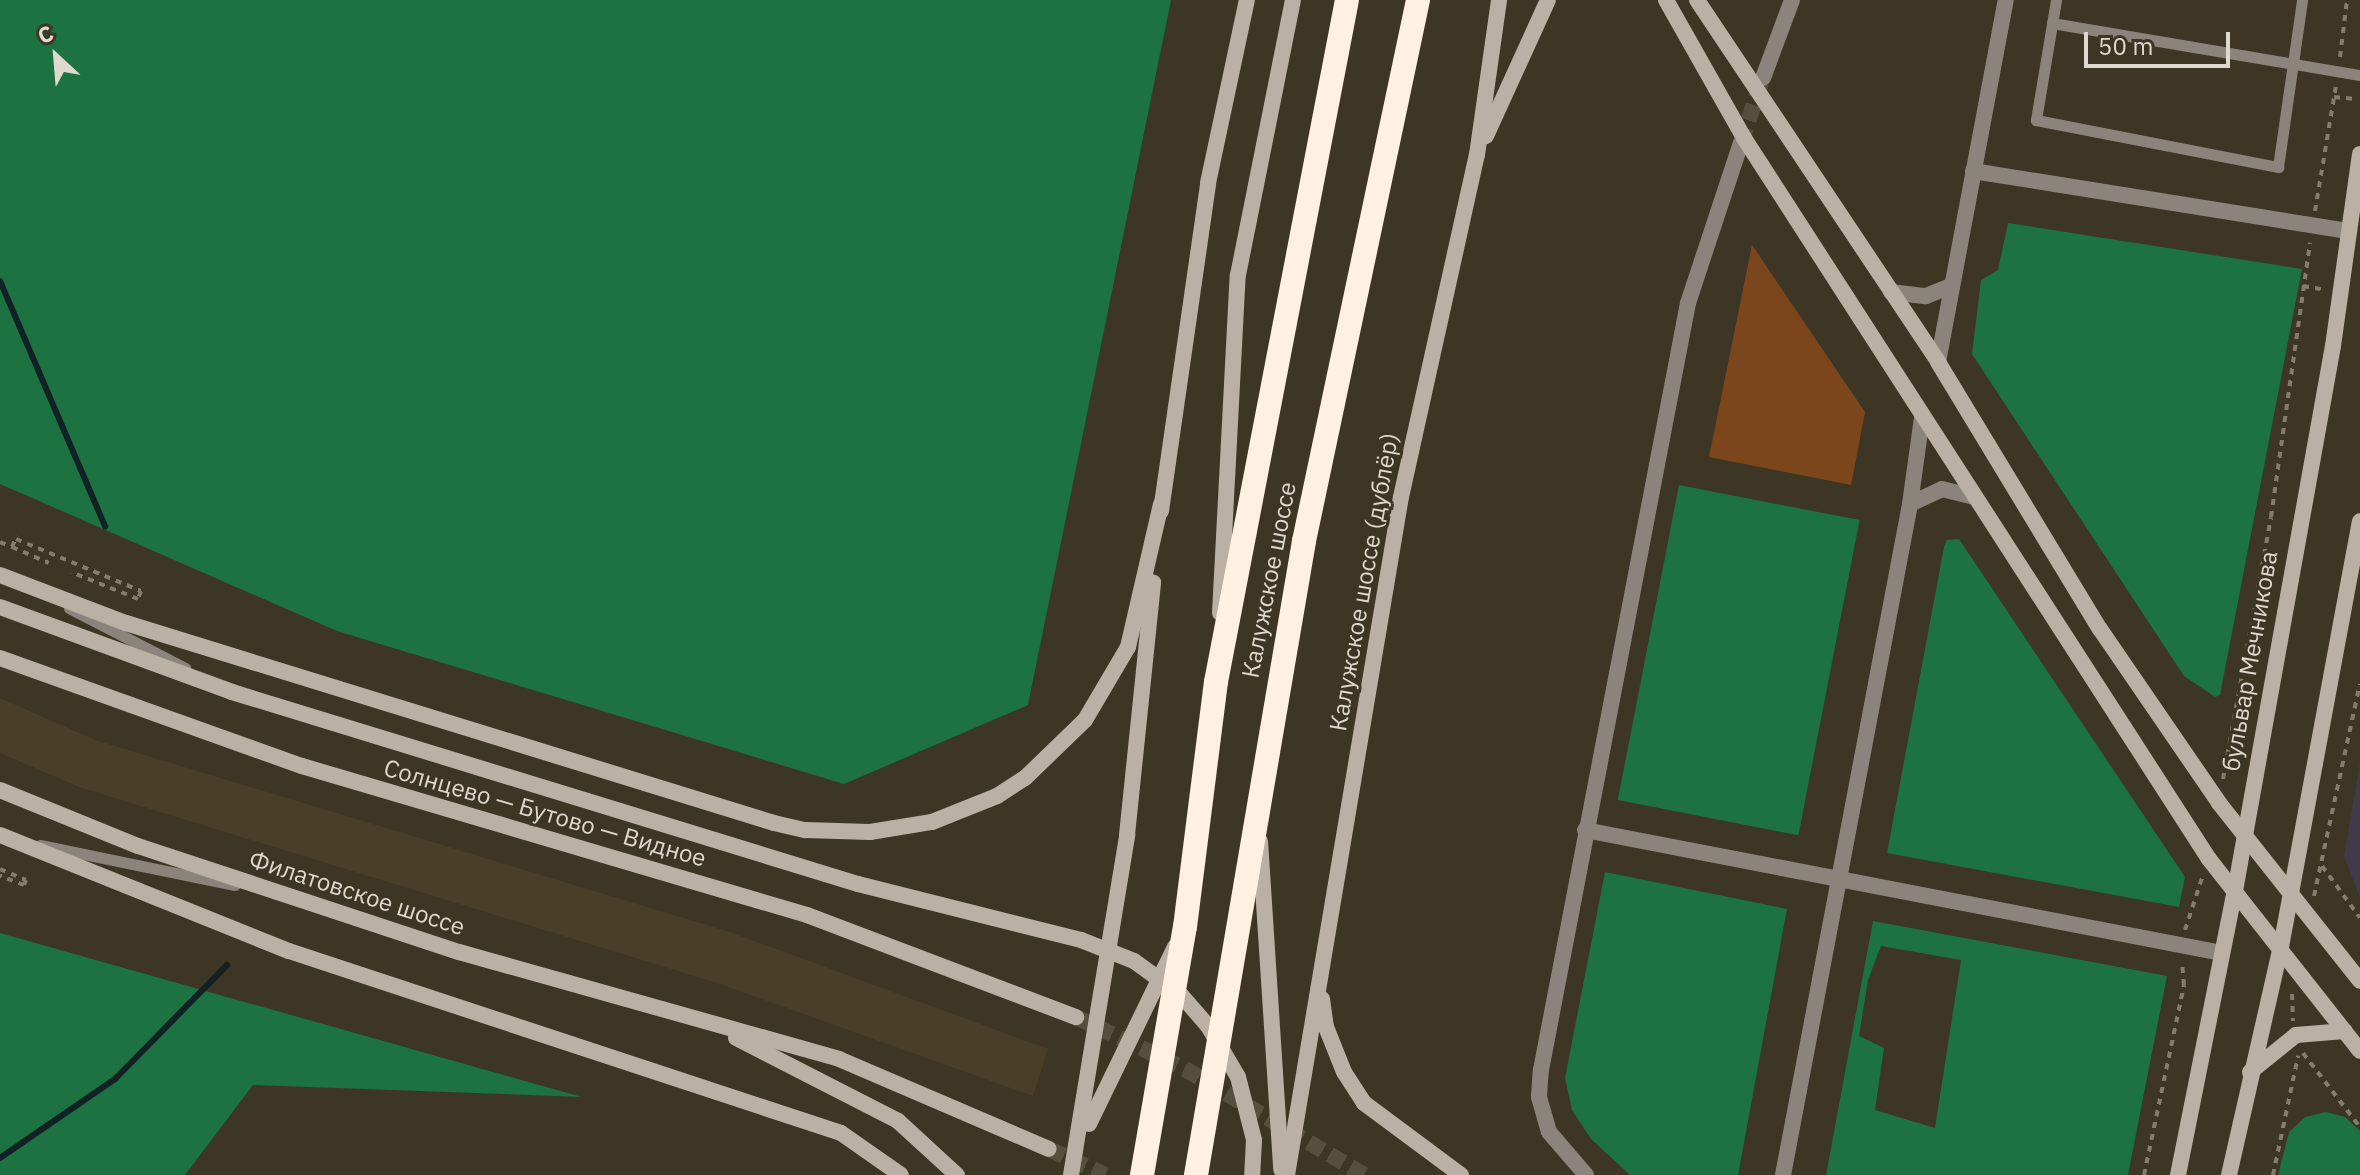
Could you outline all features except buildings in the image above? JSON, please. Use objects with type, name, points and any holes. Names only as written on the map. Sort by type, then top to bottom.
[{"type":"highway","name":"Калужское шоссе","points":[[1196,1175],[1257,798],[1304,541],[1418,0]]},
{"type":"highway","name":"Калужское шоссе","points":[[1142,1175],[1185,927],[1216,682],[1346,1]]},
{"type":"main road","points":[[1071,1175],[1079,1145],[1127,835],[1161,504],[1208,183],[1247,0]]},
{"type":"main road","points":[[1216,682],[1238,275],[1293,0]]},
{"type":"main road","name":"Калужское шоссе (дублёр)","points":[[1284,1175],[1320,982],[1401,497],[1477,155],[1499,0]]},
{"type":"main road","points":[[1477,155],[1548,0]]},
{"type":"main road","points":[[1666,0],[1744,138],[1971,496],[2209,859],[2360,1051]]},
{"type":"main road","points":[[1697,0],[1938,362],[2100,629],[2219,803],[2360,981]]},
{"type":"main road","name":"бульвар Мечникова","points":[[2178,1175],[2235,891],[2360,160]]},
{"type":"main road","points":[[7,578],[226,656],[774,823],[805,830],[870,832],[932,822],[997,796],[1047,760],[1085,720],[1128,647],[1161,504]]},
{"type":"main road","points":[[2229,1175],[2249,1073],[2281,947],[2360,521]]},
{"type":"main road","points":[[0,607],[232,692],[858,884],[1081,940],[1134,961],[1181,995],[1208,1026],[1238,1077],[1254,1140],[1252,1175]]},
{"type":"main road","name":"Солнцево — Бутово — Видное","points":[[0,658],[302,766],[807,915],[1076,1017]]},
{"type":"main road","name":"Филатовское шоссе","points":[[0,790],[138,846],[279,893],[706,1023]]},
{"type":"main road","points":[[1257,798],[1284,1175]]},
{"type":"main road","points":[[4,837],[289,951],[841,1133],[901,1175]]},
{"type":"main road","points":[[1079,1145],[1185,927]]},
{"type":"main road","points":[[1320,982],[1326,1027],[1344,1072],[1364,1103],[1461,1175]]},
{"type":"main road","points":[[706,1023],[839,1059],[1049,1149]]},
{"type":"main road","points":[[706,1023],[864,1100],[898,1121],[957,1175]]},
{"type":"main road","points":[[2249,1073],[2296,1035],[2345,1031]]},
{"type":"street","points":[[1763,78],[1792,0]]},
{"type":"street","points":[[1938,362],[2006,0]]},
{"type":"street","points":[[1586,1175],[1555,1142],[1539,1096],[1585,830],[1688,303],[1741,143]]},
{"type":"street","points":[[1973,171],[2349,231]]},
{"type":"street","points":[[1891,292],[1918,297],[1951,286]]},
{"type":"street","points":[[1783,1175],[1910,504],[1922,417]]},
{"type":"street","points":[[1910,504],[1942,489],[1971,496]]},
{"type":"street","points":[[1585,830],[2222,953]]},
{"type":"lane","points":[[2056,0],[2036,120],[2278,167],[2302,0]]},
{"type":"lane","points":[[2052,23],[2293,67],[2360,75]]},
{"type":"lane","points":[[7,578],[232,692]]},
{"type":"lane","points":[[4,837],[279,893]]},
{"type":"path","points":[[2219,803],[2271,517],[2347,0]]},
{"type":"path","points":[[2334,97],[2356,99]]},
{"type":"path","points":[[12,547],[16,537],[141,591],[138,599],[71,572]]},
{"type":"path","points":[[0,542],[49,563]]},
{"type":"path","points":[[2360,684],[2322,866],[2360,918]]},
{"type":"path","points":[[2144,1175],[2184,985],[2180,944],[2209,859]]},
{"type":"path","points":[[0,869],[26,880],[24,885],[0,876]]},
{"type":"path","points":[[2300,1049],[2360,1127]]},
{"type":"shaded area","points":[[0,698],[95,740],[733,933],[1048,1049],[1033,1096],[717,983],[79,787],[0,753]]},
{"type":"shaded area","points":[[2360,763],[2360,898],[2344,856]]},
{"type":"green space","points":[[0,0],[1171,0],[1028,705],[844,784],[337,631],[0,484]]},
{"type":"green space","points":[[2008,223],[2302,269],[2220,695],[2215,697],[2184,676],[1972,354],[1981,280],[1998,270]]},
{"type":"green space","points":[[1679,485],[1860,520],[1798,835],[1618,800]]},
{"type":"green space","points":[[1959,539],[2185,877],[2179,907],[1887,853],[1944,547],[1947,540]]},
{"type":"green space","points":[[1605,872],[1787,909],[1738,1175],[1630,1175],[1591,1139],[1572,1110],[1565,1078]]},
{"type":"green space","points":[[1873,921],[2167,976],[2128,1175],[1826,1175]],"holes":[[[1881,946],[1961,960],[1935,1128],[1875,1110],[1884,1048],[1859,1036],[1868,980]]]},
{"type":"green space","points":[[0,933],[582,1097],[253,1085],[185,1175],[0,1175]]},
{"type":"green space","points":[[2326,1112],[2345,1117],[2360,1131],[2360,1175],[2278,1175],[2289,1132],[2305,1117]]},
{"type":"waterway","points":[[0,281],[105,526]]},
{"type":"waterway","points":[[0,1158],[115,1079],[227,965]]},
{"type":"tunnel","points":[[1741,143],[1761,83]]},
{"type":"tunnel","points":[[1076,1017],[1185,1069],[1364,1175]]},
{"type":"tunnel","points":[[1049,1149],[1105,1175]]}]
